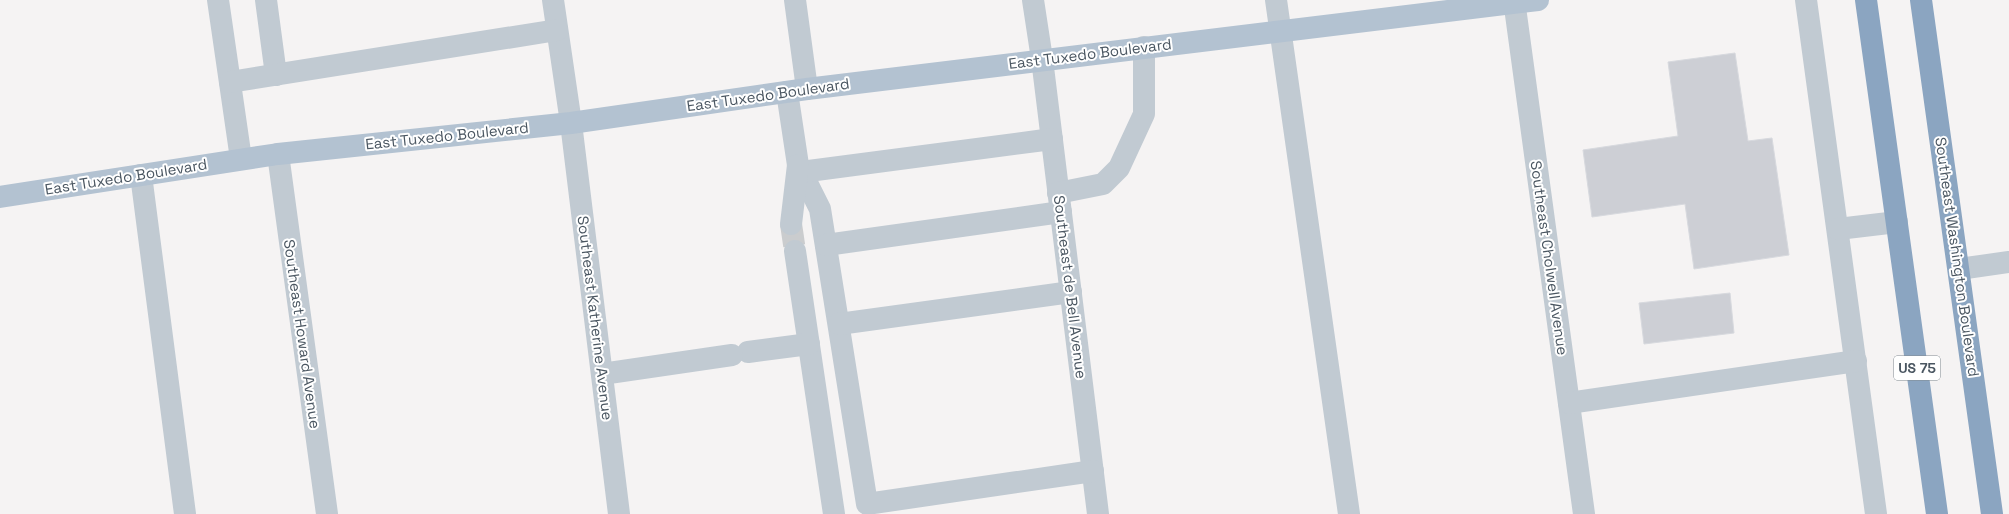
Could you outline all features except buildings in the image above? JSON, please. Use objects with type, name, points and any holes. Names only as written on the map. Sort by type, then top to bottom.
[{"type":"highway","name":"US 75","points":[[1866,0],[1937,514]]},
{"type":"highway","name":"Southeast Washington Boulevard","points":[[1921,0],[1992,514]]},
{"type":"main road","name":"East Tuxedo Boulevard","points":[[0,197],[278,154],[571,122],[797,90],[1042,59],[1538,0]]},
{"type":"street","points":[[218,0],[241,159]]},
{"type":"street","points":[[266,0],[276,75]]},
{"type":"street","name":"Southeast Katherine Avenue","points":[[553,0],[571,122],[619,514]]},
{"type":"street","points":[[791,224],[800,168],[795,0]]},
{"type":"street","name":"Southeast de Bell Avenue","points":[[1033,0],[1042,59],[1098,514]]},
{"type":"street","points":[[1276,0],[1349,514]]},
{"type":"street","points":[[1806,0],[1876,514]]},
{"type":"street","name":"Southeast Cholwell Avenue","points":[[1514,2],[1584,514]]},
{"type":"street","points":[[230,82],[557,30]]},
{"type":"street","points":[[826,245],[1060,203],[1103,184],[1120,168],[1144,114],[1144,47]]},
{"type":"street","points":[[800,168],[1052,139]]},
{"type":"street","name":"Southeast Howard Avenue","points":[[278,154],[327,514]]},
{"type":"street","points":[[800,168],[820,209],[867,504],[1093,471]]},
{"type":"street","points":[[141,175],[184,514]]},
{"type":"street","points":[[1838,229],[1897,222]]},
{"type":"street","points":[[795,251],[834,514]]},
{"type":"street","points":[[1959,269],[2009,262]]},
{"type":"street","points":[[838,324],[1071,292]]},
{"type":"street","points":[[602,374],[809,344]]},
{"type":"street","points":[[1569,404],[1856,361]]},
{"type":"tunnel","points":[[791,224],[795,251]]}]
